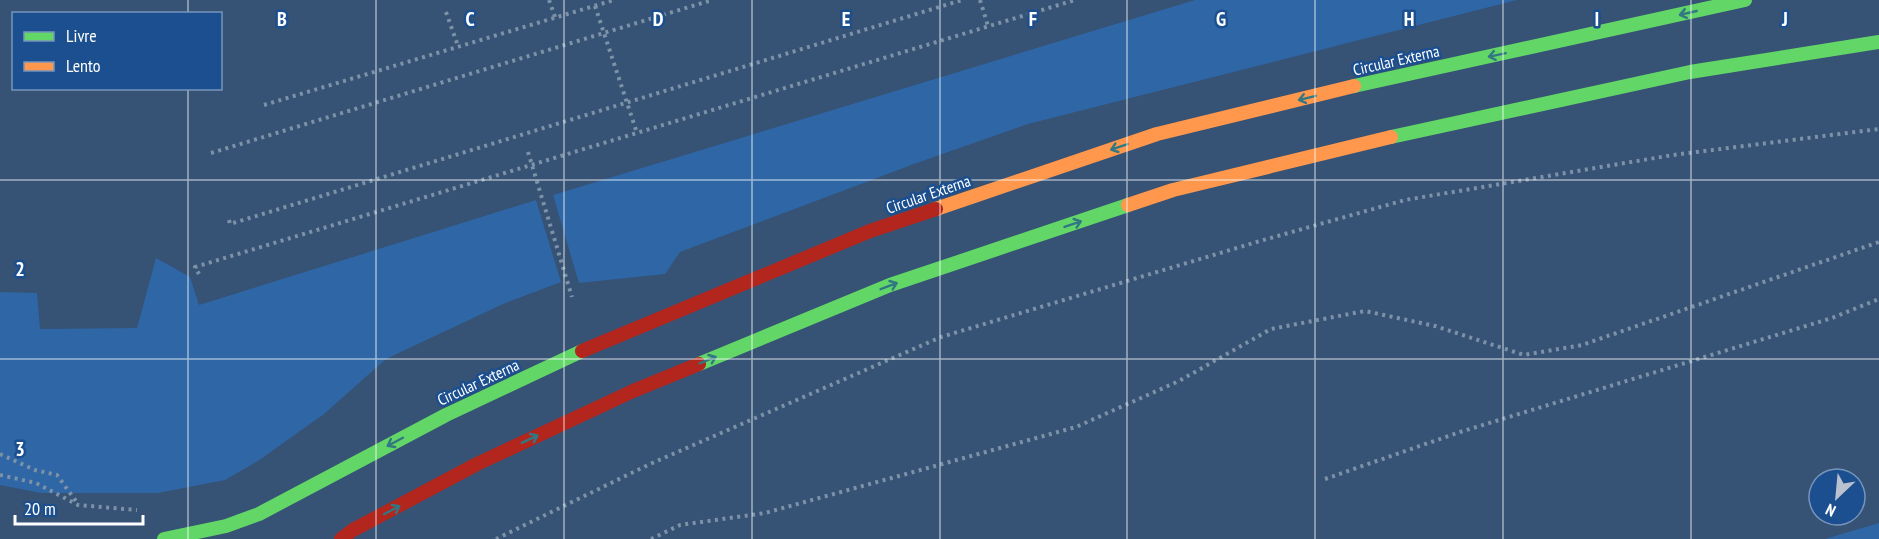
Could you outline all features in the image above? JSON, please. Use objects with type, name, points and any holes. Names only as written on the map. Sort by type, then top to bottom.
[{"type":"main road","name":"Circular Externa","points":[[164,539],[226,526],[259,514],[446,415],[609,338],[870,231],[1157,135],[1380,80],[1745,0]]},
{"type":"main road","points":[[341,539],[353,530],[477,464],[633,391],[890,285],[1173,190],[1394,136],[1667,77],[1879,42]]},
{"type":"path","points":[[549,0],[555,17]]},
{"type":"path","points":[[264,105],[614,0]]},
{"type":"path","points":[[211,153],[712,0]]},
{"type":"path","points":[[229,220],[230,224],[962,0]]},
{"type":"path","points":[[980,0],[988,26]]},
{"type":"path","points":[[199,274],[195,267],[1075,0]]},
{"type":"path","points":[[595,6],[637,133]]},
{"type":"path","points":[[446,12],[458,46]]},
{"type":"path","points":[[496,539],[650,464],[941,337],[1260,241],[1406,200],[1673,155],[1879,129]]},
{"type":"path","points":[[528,152],[572,297]]},
{"type":"path","points":[[651,539],[680,525],[765,513],[1076,427],[1179,381],[1271,329],[1365,312],[1435,326],[1524,355],[1582,345],[1879,242]]},
{"type":"path","points":[[1325,479],[1460,432],[1832,318],[1879,299]]},
{"type":"path","points":[[0,454],[35,470],[57,475],[78,505],[36,483],[0,475]]},
{"type":"shaded area","points":[[1195,0],[1517,0],[1028,124],[914,164],[680,252],[665,274],[579,283],[553,195]]},
{"type":"shaded area","points":[[536,200],[561,282],[503,304],[386,359],[324,414],[258,461],[225,480],[158,493],[41,493],[0,485],[0,292],[37,293],[40,329],[137,328],[156,258],[190,277],[199,305]]},
{"type":"shaded area","points":[[1879,523],[1879,539],[1825,539],[1867,527]]},
{"type":"traffic: fast","points":[[1354,86],[1745,0]]},
{"type":"traffic: fast","points":[[1391,137],[1690,72],[1879,42]]},
{"type":"traffic: fast","points":[[699,364],[890,285],[1128,205]]},
{"type":"traffic: fast","points":[[164,539],[226,526],[259,514],[446,415],[582,351]]},
{"type":"traffic: slow","points":[[936,209],[1157,134],[1354,86]]},
{"type":"traffic: slow","points":[[1128,205],[1173,190],[1391,137]]},
{"type":"traffic: jam","points":[[582,351],[870,231],[936,209]]},
{"type":"traffic: jam","points":[[341,539],[353,530],[477,464],[633,391],[699,364]]}]
